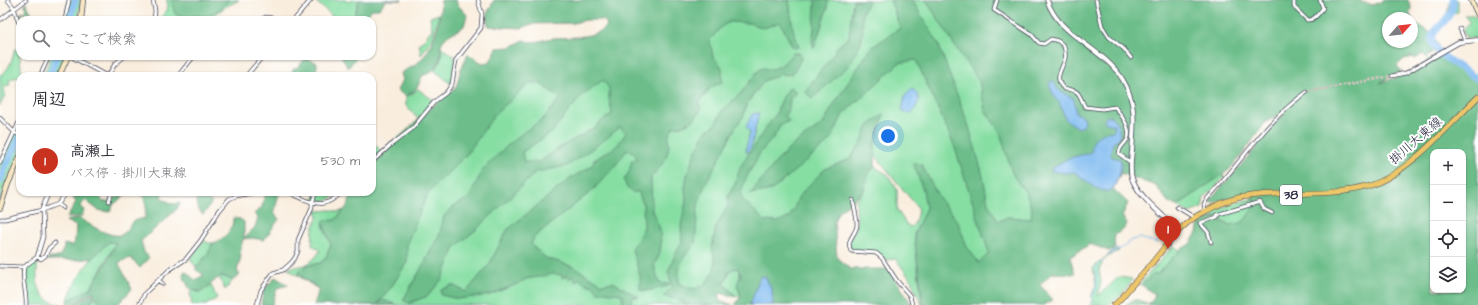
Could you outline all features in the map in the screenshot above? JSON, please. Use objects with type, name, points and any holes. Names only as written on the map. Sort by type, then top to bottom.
[{"type":"main road","points":[[81,16],[83,0]]},
{"type":"main road","points":[[1471,0],[1478,14]]},
{"type":"main road","points":[[61,72],[67,60]]},
{"type":"main road","name":"掛川大東線","points":[[1114,305],[1151,264],[1178,230],[1204,211],[1231,200],[1262,195],[1322,194],[1352,190],[1370,185],[1407,165],[1478,97]]},
{"type":"main road","points":[[0,208],[16,166]]},
{"type":"street","points":[[8,0],[14,8],[17,16]]},
{"type":"street","points":[[0,20],[26,0]]},
{"type":"street","points":[[66,16],[69,0]]},
{"type":"street","points":[[153,0],[154,16]]},
{"type":"street","points":[[297,16],[311,0]]},
{"type":"street","points":[[376,158],[412,128],[435,101],[446,93],[452,84],[456,60],[480,28],[482,14],[478,0]]},
{"type":"street","points":[[997,0],[994,10],[1031,34],[1039,43],[1044,44],[1051,39],[1058,41],[1064,46],[1066,54],[1065,61],[1061,67],[1058,78],[1064,89],[1074,90],[1079,94],[1085,106],[1102,109],[1114,108],[1121,115],[1127,127],[1128,135],[1127,140],[1119,149],[1119,154],[1130,162]]},
{"type":"street","points":[[1046,0],[1052,13],[1060,23],[1114,68],[1123,81],[1132,98],[1134,113],[1130,162],[1133,180],[1139,190],[1178,230]]},
{"type":"street","points":[[1096,0],[1102,26],[1109,37],[1124,49],[1131,58]]},
{"type":"street","points":[[1294,0],[1294,7],[1309,21],[1323,8],[1320,0]]},
{"type":"street","points":[[1460,29],[1465,41]]},
{"type":"street","points":[[1392,76],[1406,73],[1457,43],[1478,40]]},
{"type":"street","points":[[42,72],[47,60]]},
{"type":"street","points":[[77,60],[99,72]]},
{"type":"street","points":[[110,72],[120,60]]},
{"type":"street","points":[[181,72],[191,60]]},
{"type":"street","points":[[249,72],[260,60]]},
{"type":"street","points":[[1204,211],[1204,204],[1207,199],[1253,146],[1264,130],[1293,101],[1307,92]]},
{"type":"street","points":[[0,118],[15,132],[0,162]]},
{"type":"street","points":[[26,305],[26,289],[22,274],[24,267],[37,257],[43,237],[42,210],[47,196]]},
{"type":"street","points":[[0,219],[42,210],[58,204],[64,196]]},
{"type":"street","points":[[109,201],[111,196]]},
{"type":"street","points":[[138,305],[145,293],[158,280],[169,270],[186,259],[202,240],[219,211],[229,199],[236,196]]},
{"type":"street","points":[[295,196],[318,204],[330,201],[337,196]]},
{"type":"street","points":[[257,305],[261,290],[273,273],[283,270],[291,263],[298,251],[298,240],[312,208],[315,196]]},
{"type":"street","points":[[853,200],[856,211],[857,226],[848,243],[851,250],[876,253],[882,258],[897,281],[910,296],[912,305]]},
{"type":"street","points":[[1231,200],[1234,210]]},
{"type":"street","points":[[1211,242],[1208,232],[1200,223],[1217,217],[1216,215],[1260,202],[1264,209],[1272,213]]},
{"type":"street","points":[[58,204],[63,208]]},
{"type":"street","points":[[1177,207],[1194,218]]},
{"type":"street","points":[[37,257],[41,259],[45,256],[49,248],[55,243]]},
{"type":"street","points":[[0,266],[24,267]]},
{"type":"street","points":[[158,280],[163,284]]},
{"type":"green space","points":[[69,0],[81,0],[79,16],[65,16]]},
{"type":"green space","points":[[166,0],[239,0],[225,7],[214,16],[162,16],[167,10],[168,4]]},
{"type":"green space","points":[[171,0],[229,0],[219,10],[208,16],[180,16],[175,14]]},
{"type":"green space","points":[[314,0],[346,0],[348,2],[359,0],[354,16],[332,16]]},
{"type":"green space","points":[[359,0],[386,0],[379,9],[372,9],[367,16],[354,16]]},
{"type":"green space","points":[[441,0],[456,0],[457,4],[467,15],[464,26],[445,38],[441,44],[439,62],[435,68],[422,76],[416,89],[412,93],[405,96],[397,90],[403,80],[401,73],[422,59],[432,44],[438,27]]},
{"type":"green space","points":[[494,0],[789,0],[793,29],[799,47],[795,48],[792,46],[780,22],[764,28],[749,23],[729,22],[721,27],[710,40],[713,57],[722,68],[722,82],[711,87],[699,103],[701,110],[693,121],[681,126],[673,127],[669,135],[669,147],[665,159],[659,169],[651,177],[652,211],[660,229],[661,246],[659,256],[654,265],[659,283],[670,284],[669,286],[646,291],[640,290],[640,276],[632,249],[644,228],[643,204],[638,191],[634,193],[627,188],[624,180],[629,172],[632,160],[637,159],[634,152],[627,150],[615,166],[593,190],[534,237],[531,245],[546,258],[574,267],[602,284],[613,282],[639,297],[632,297],[631,305],[623,305],[622,294],[603,292],[598,293],[595,287],[582,282],[581,279],[575,282],[573,277],[569,279],[566,275],[562,278],[562,275],[553,274],[526,279],[490,295],[458,299],[441,295],[441,290],[452,285],[466,292],[489,265],[507,230],[571,178],[592,166],[594,160],[617,146],[626,133],[620,127],[567,166],[536,172],[478,228],[455,247],[442,279],[428,296],[410,303],[403,300],[440,233],[444,216],[454,206],[469,198],[483,169],[507,146],[543,119],[561,98],[539,83],[530,83],[495,114],[467,154],[428,193],[407,243],[407,262],[392,286],[377,304],[383,300],[398,305],[314,305],[319,289],[297,273],[307,265],[321,263],[326,257],[331,245],[323,224],[324,220],[335,220],[349,203],[351,196],[376,196],[376,162],[392,144],[442,98],[456,88],[461,69],[468,54],[482,63],[490,62],[497,48],[511,47],[524,40],[535,42],[554,38],[591,35],[603,29],[607,24],[603,20],[586,20],[573,23],[532,24],[522,28],[488,26],[487,14]],"holes":[[[603,80],[609,88],[609,99],[612,112],[611,115],[600,122],[596,127],[562,146],[539,162],[524,162],[522,152],[551,133],[582,95]]]},
{"type":"green space","points":[[766,0],[941,0],[944,3],[1043,223],[980,271],[914,234],[922,305],[911,280],[896,259],[886,260],[876,253],[851,251],[849,241],[857,226],[856,200],[863,192],[870,171],[875,167],[887,174],[897,189],[897,210],[907,225],[911,227],[916,221],[919,209],[875,155],[792,235],[733,223],[710,305],[331,305],[366,288],[504,79],[712,8]]},
{"type":"green space","points":[[815,0],[828,0],[827,9],[814,48],[812,41]]},
{"type":"green space","points":[[853,0],[869,0],[862,13],[863,29],[861,42],[850,64],[812,99],[805,91],[832,56],[837,47],[849,37]]},
{"type":"green space","points":[[890,0],[912,0],[938,43],[969,127],[983,176],[988,203],[998,221],[1008,217],[1031,219],[1032,211],[1027,194],[1012,173],[1000,132],[985,110],[979,81],[926,0],[1360,0],[1361,2],[1373,5],[1384,0],[1408,0],[1411,8],[1411,11],[1409,12],[1382,12],[1382,48],[1418,48],[1418,25],[1431,34],[1439,49],[1434,51],[1427,58],[1423,54],[1415,59],[1413,57],[1404,59],[1397,66],[1402,72],[1392,75],[1380,83],[1406,74],[1439,55],[1478,81],[1478,305],[1125,305],[1134,300],[1139,300],[1148,304],[1153,300],[1155,295],[1142,285],[1154,274],[1158,274],[1180,250],[1190,244],[1197,233],[1199,224],[1217,217],[1230,226],[1234,223],[1236,225],[1244,221],[1257,203],[1249,195],[1210,203],[1211,199],[1255,149],[1266,133],[1285,113],[1273,117],[1265,123],[1229,170],[1177,206],[1169,203],[1156,186],[1121,173],[1113,189],[1128,203],[1122,216],[1127,224],[1122,231],[1116,234],[1114,241],[1115,248],[1109,251],[1090,244],[1070,257],[1075,274],[1052,273],[1040,285],[1053,300],[1043,305],[923,305],[914,234],[926,208],[923,190],[913,162],[922,165],[938,196],[958,222],[967,247],[979,263],[989,253],[954,145],[916,60],[899,63],[843,114],[831,140],[772,190],[750,194],[776,162],[794,144],[823,124],[834,104],[871,48],[900,28]]},
{"type":"green space","points":[[1451,0],[1458,0],[1458,12],[1446,16]]},
{"type":"green space","points":[[26,3],[33,16],[30,16],[28,12],[18,16],[26,10]]},
{"type":"green space","points":[[439,14],[433,38],[421,55],[419,43],[423,41],[432,29],[430,17]]},
{"type":"green space","points":[[1464,15],[1473,15],[1478,20],[1478,38],[1466,38],[1463,30],[1470,23]]},
{"type":"green space","points":[[440,46],[456,58],[451,84],[434,70],[441,59]]},
{"type":"green space","points":[[16,49],[16,60],[20,60],[22,72],[16,72],[16,78],[10,79],[9,86],[4,87],[5,95],[0,106],[0,75],[6,70]]},
{"type":"green space","points":[[793,53],[800,53],[802,56],[797,67],[791,74],[784,75],[781,73],[775,77],[765,80],[747,103],[743,117],[735,128],[704,186],[698,205],[695,244],[687,253],[680,266],[679,284],[695,289],[705,284],[713,274],[715,263],[712,248],[716,227],[728,206],[728,196],[735,184],[740,167],[776,114],[783,97],[790,87],[797,92],[790,98],[789,107],[785,116],[789,121],[780,126],[774,137],[760,153],[745,180],[741,193],[742,199],[765,221],[777,222],[789,218],[798,198],[808,186],[825,169],[850,159],[861,143],[868,126],[884,114],[875,145],[875,167],[870,171],[863,192],[839,211],[834,221],[837,258],[850,269],[889,269],[912,305],[735,305],[741,296],[737,285],[741,275],[738,268],[730,270],[724,284],[736,297],[720,293],[719,300],[733,305],[687,305],[676,299],[663,296],[672,287],[668,272],[682,242],[681,226],[686,201],[685,187],[687,175],[694,155],[705,132],[715,125],[722,111],[741,93],[757,72],[762,68],[776,68],[783,64]]},
{"type":"green space","points":[[49,60],[64,60],[59,72],[45,72]]},
{"type":"green space","points":[[304,60],[310,60],[317,63],[316,72],[293,72],[293,69],[298,67]]},
{"type":"green space","points":[[343,60],[354,60],[348,68]]},
{"type":"green space","points":[[418,89],[433,100],[418,119],[406,106],[406,96],[412,94]]},
{"type":"green space","points":[[16,130],[16,161],[8,178],[0,203],[0,165],[7,146]]},
{"type":"green space","points":[[376,145],[381,152],[376,157]]},
{"type":"green space","points":[[1222,174],[1225,177],[1204,198],[1202,208],[1189,213],[1177,206]]},
{"type":"green space","points":[[78,196],[99,196],[103,202],[124,196],[113,205],[111,210],[108,212],[98,210],[85,200],[80,207],[84,210],[82,216],[67,218],[76,202],[73,198]]},
{"type":"green space","points":[[143,196],[161,196],[161,198],[173,204],[180,203],[177,209],[141,241],[144,252],[149,257],[140,268],[131,258],[121,261],[119,264],[132,289],[117,305],[101,305],[93,294],[94,291],[71,305],[68,305],[67,301],[90,289],[116,243],[109,242],[92,258],[77,260],[47,260],[48,258],[60,256],[64,248],[64,244],[72,246],[75,240],[76,226],[66,221],[79,218],[107,233],[118,235],[123,234],[133,221],[145,218],[146,206]]},
{"type":"green space","points":[[195,196],[201,196],[212,202],[203,215],[199,210]]},
{"type":"green space","points":[[265,196],[278,196],[273,212],[279,219],[264,240],[252,238],[243,239],[237,271],[240,275],[233,280],[221,276],[206,289],[200,292],[189,288],[183,275],[184,272],[185,271],[195,280],[204,275],[195,269],[208,254],[213,243],[224,237],[230,230],[233,218],[240,219],[244,222],[244,238],[255,227],[258,218],[254,214],[262,207]]},
{"type":"green space","points":[[315,196],[335,196],[328,200],[317,202],[314,199]]},
{"type":"green space","points":[[1252,199],[1257,203],[1244,222],[1236,226],[1234,224],[1230,225],[1216,216],[1192,224],[1221,208]]},
{"type":"green space","points":[[331,210],[338,212],[344,210],[335,220],[323,224],[331,245],[326,257],[321,263],[307,265],[297,273],[318,289],[288,269],[307,264],[317,255],[320,250],[312,245],[313,229],[318,216],[316,211]]},
{"type":"green space","points":[[204,240],[208,243],[213,243],[208,254],[196,267],[190,259]]},
{"type":"green space","points":[[109,242],[116,243],[90,289],[67,301],[77,279],[92,258]]},
{"type":"green space","points":[[1173,246],[1180,250],[1158,274],[1154,275],[1142,285],[1140,284]]},
{"type":"green space","points":[[1115,249],[1119,251],[1113,253],[1102,261],[1099,270],[1101,282],[1098,296],[1119,277],[1132,279],[1131,282],[1122,294],[1111,304],[1098,305],[1097,303],[1097,305],[1090,305],[1092,300],[1094,302],[1091,297],[1096,285],[1093,268]]},
{"type":"green space","points":[[38,260],[37,282],[41,292],[50,301],[63,305],[31,305],[25,275],[26,267]]},
{"type":"green space","points":[[739,268],[740,275],[738,286],[741,296],[736,296],[724,284],[730,270]]},
{"type":"green space","points":[[221,276],[233,280],[225,290],[219,277]]},
{"type":"green space","points":[[275,277],[288,285],[277,288],[272,305],[261,305],[264,290]]},
{"type":"green space","points":[[211,285],[217,298],[206,305],[192,305],[190,293],[192,290],[200,293]]},
{"type":"green space","points":[[92,294],[94,297],[89,305],[73,305]]},
{"type":"green space","points":[[95,297],[101,305],[89,305]]},
{"type":"water","points":[[1051,81],[1054,82],[1055,86],[1060,91],[1074,99],[1076,113],[1084,117],[1085,122],[1083,126],[1079,128],[1066,120],[1059,102],[1054,97],[1049,85]]},
{"type":"water","points":[[912,89],[917,93],[919,101],[914,111],[908,114],[902,111],[905,96]]},
{"type":"water","points":[[759,113],[751,147],[747,153],[746,149],[750,132],[746,127],[752,114]]},
{"type":"water","points":[[1111,116],[1118,125],[1120,137],[1113,143],[1110,154],[1112,157],[1120,159],[1121,167],[1117,180],[1111,191],[1096,188],[1074,172],[1066,173],[1051,171],[1053,167],[1069,158],[1090,153],[1093,142],[1098,136],[1113,131],[1115,128],[1114,125],[1106,123],[1104,120],[1106,117]]},
{"type":"water","points":[[765,276],[772,290],[773,305],[750,305],[760,277]]},
{"type":"waterway","points":[[71,16],[75,0]]},
{"type":"waterway","points":[[1453,0],[1453,7],[1450,14],[1433,34],[1433,44],[1437,50],[1450,62],[1478,79]]},
{"type":"waterway","points":[[51,72],[55,60]]},
{"type":"waterway","points":[[0,181],[16,145]]},
{"type":"waterway","points":[[1091,305],[1097,285],[1097,266],[1112,252],[1122,248],[1132,240],[1140,238],[1157,243]]},
{"type":"tunnel","points":[[1307,92],[1392,76]]},
{"type":"place","name":"高瀬上","points":[[1168,249]]}]
